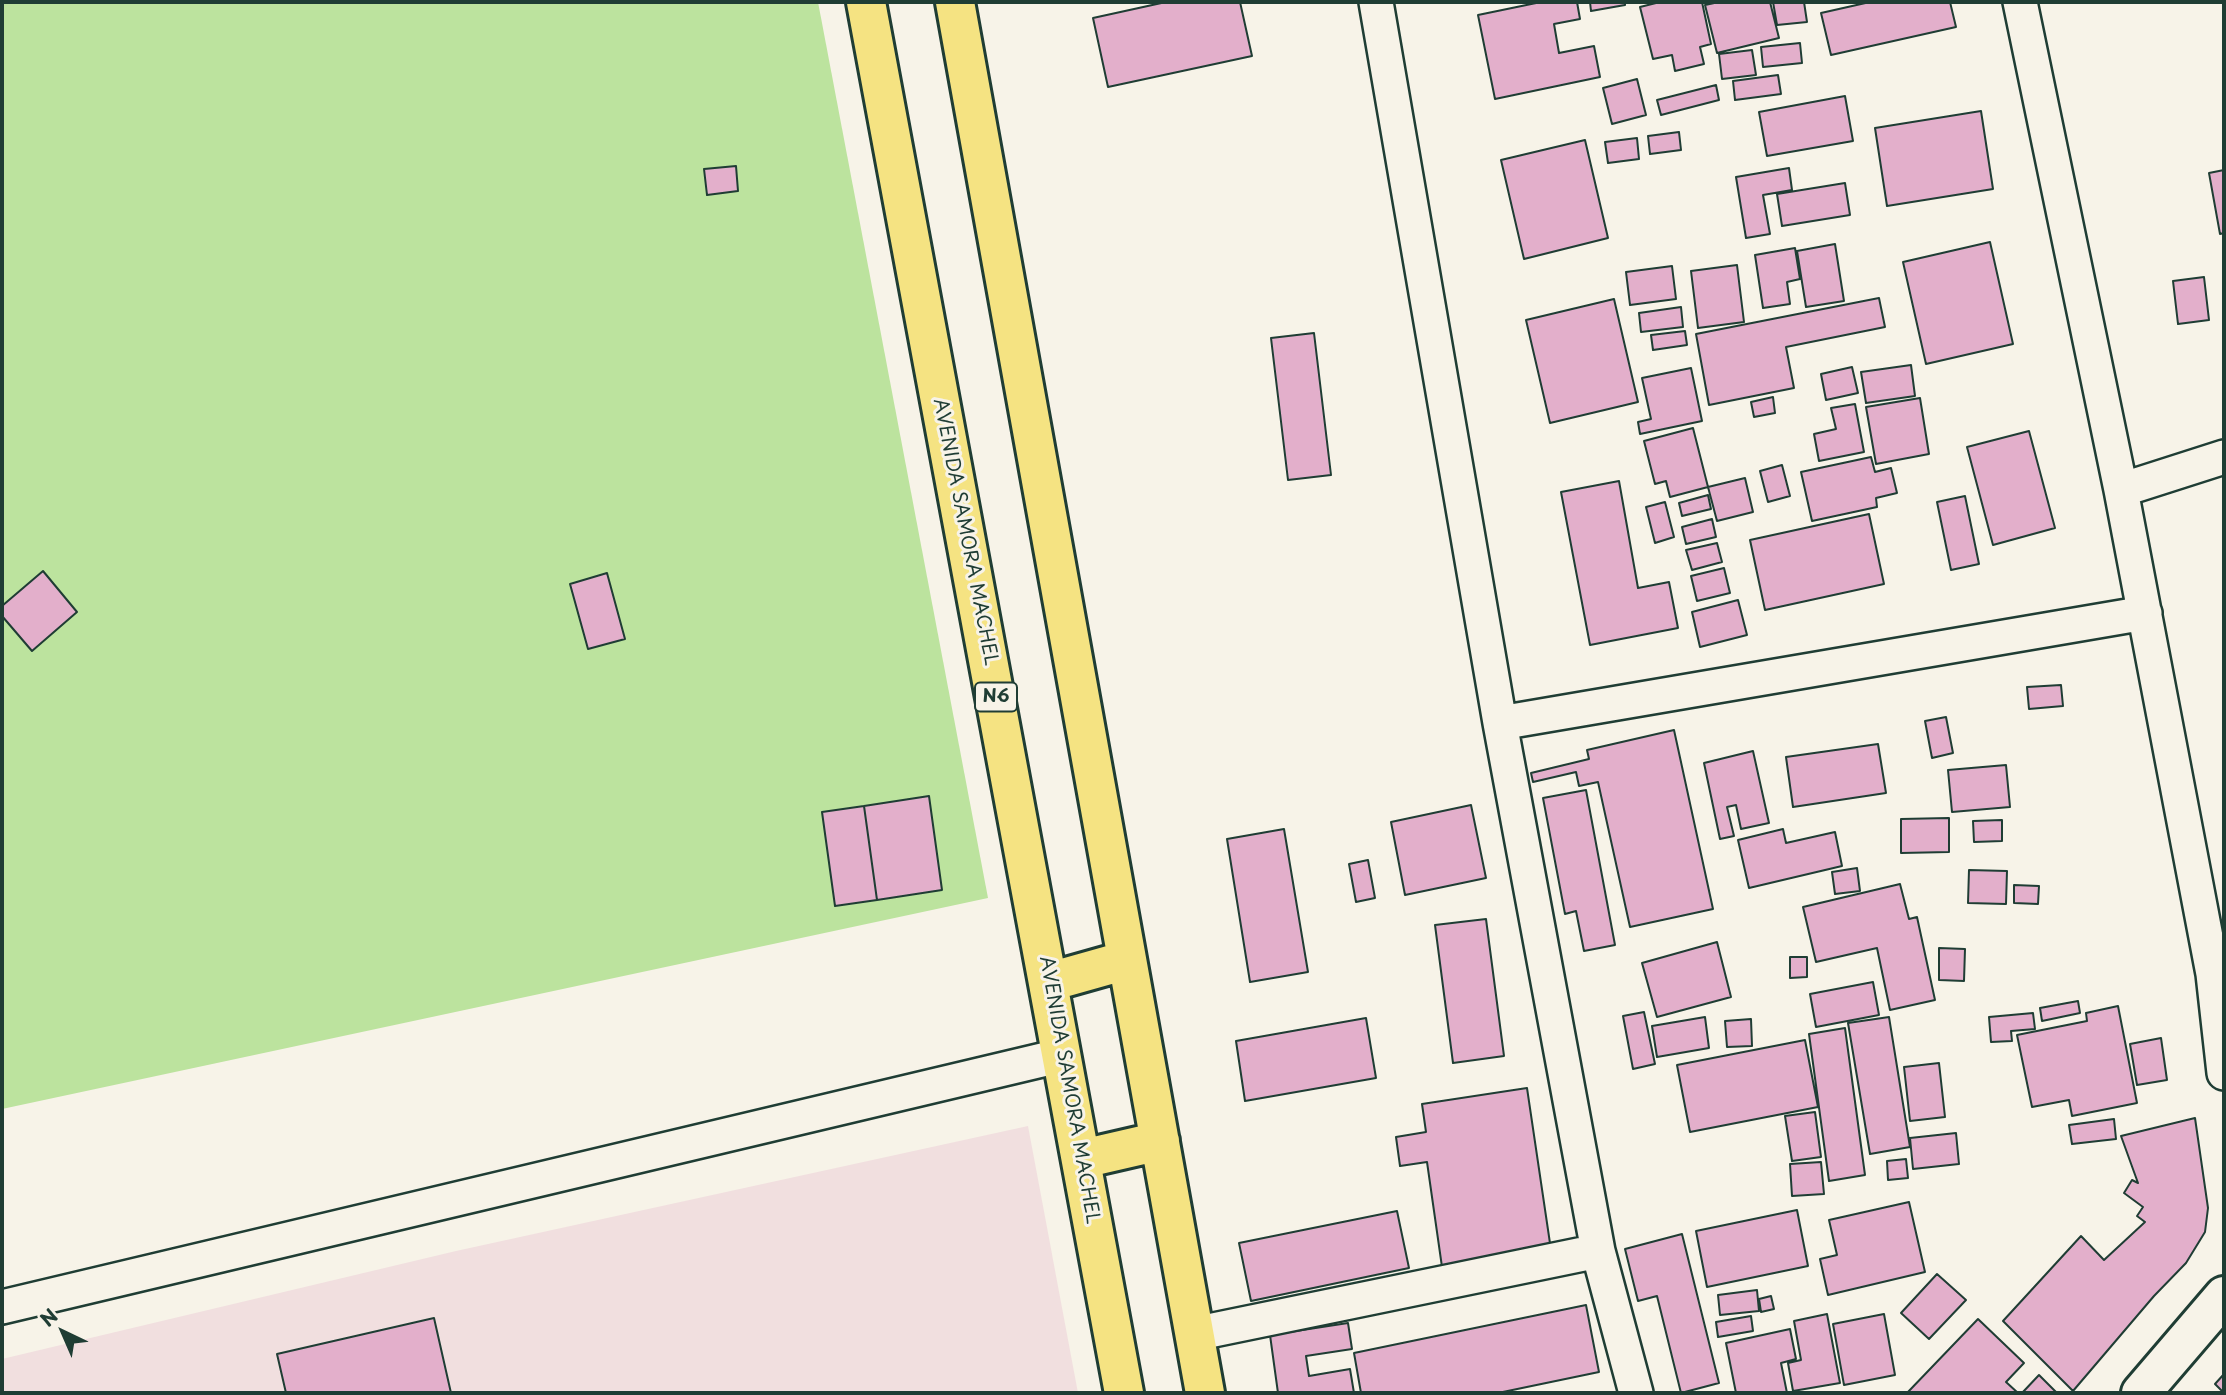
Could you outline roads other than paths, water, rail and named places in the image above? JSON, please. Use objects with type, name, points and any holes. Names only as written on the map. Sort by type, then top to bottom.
[{"type":"highway","name":"AVENIDA SAMORA MACHEL","points":[[866,2],[1124,1393]]},
{"type":"highway","points":[[955,2],[1205,1393]]},
{"type":"highway","points":[[1049,982],[1127,960]]},
{"type":"highway","points":[[1082,1159],[1160,1141]]},
{"type":"main road","points":[[2141,1393],[2224,1296]]},
{"type":"street","points":[[1376,2],[1500,723],[1598,1251],[1636,1393]]},
{"type":"street","points":[[2020,2],[2122,490],[2219,978],[2224,1073]]},
{"type":"street","points":[[2122,490],[2224,457]]},
{"type":"street","points":[[1500,723],[2145,613]]},
{"type":"street","points":[[2,1307],[1063,1055]]},
{"type":"street","points":[[1194,1334],[1598,1251]]}]
